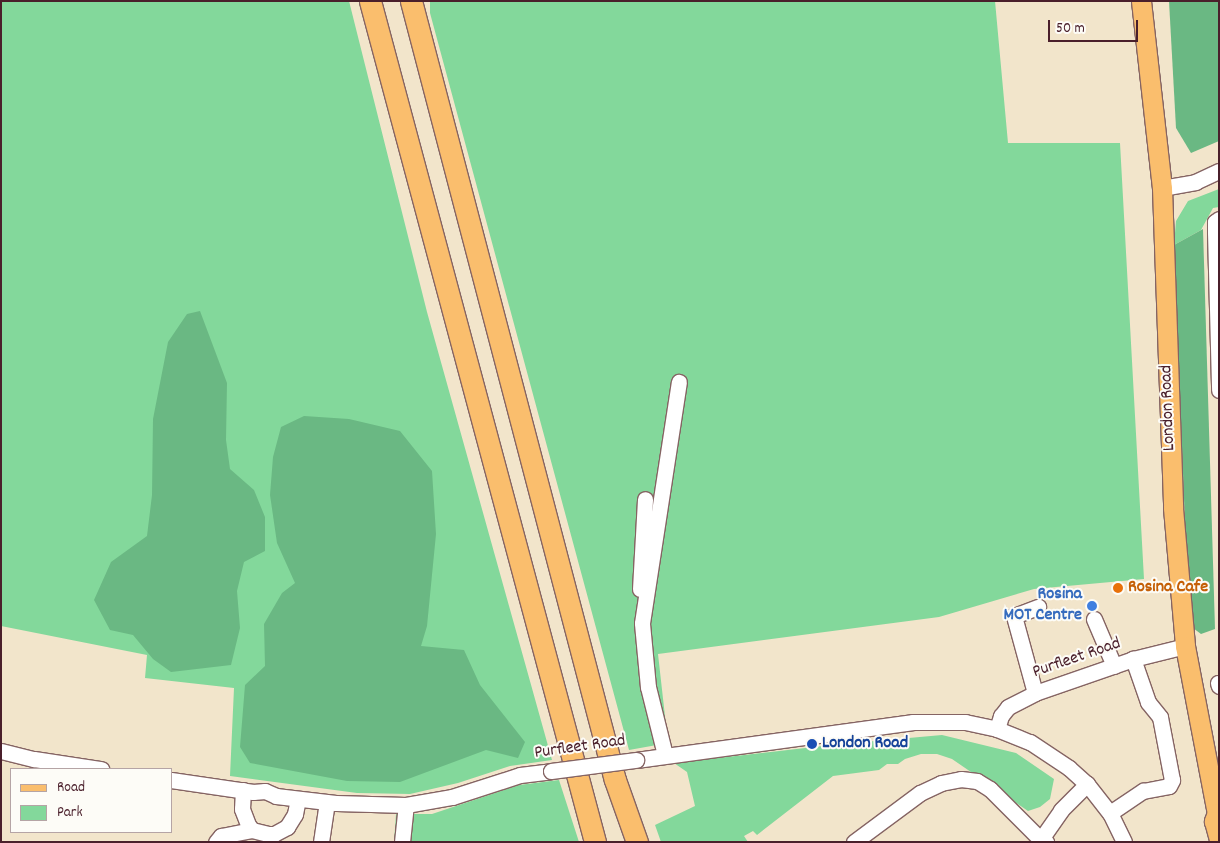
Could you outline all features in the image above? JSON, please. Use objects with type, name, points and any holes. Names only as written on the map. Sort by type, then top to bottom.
[{"type":"highway","points":[[370,1],[595,842]]},
{"type":"highway","points":[[411,1],[615,780],[637,842]]},
{"type":"main road","name":"London Road","points":[[1140,1],[1162,188],[1173,508],[1185,646],[1217,805],[1214,821],[1219,840]]},
{"type":"street","points":[[1162,188],[1195,182],[1219,171]]},
{"type":"street","points":[[1217,225],[1219,390]]},
{"type":"street","points":[[642,623],[679,382]]},
{"type":"street","points":[[645,499],[640,569],[642,623],[648,688],[665,755]]},
{"type":"street","points":[[1035,694],[1014,616],[1038,607]]},
{"type":"street","points":[[1094,619],[1114,666]]},
{"type":"street","name":"Purfleet Road","points":[[998,729],[1002,716],[1008,707],[1035,694],[1133,659],[1185,646]]},
{"type":"street","points":[[1110,813],[1143,792],[1168,786],[1172,780],[1160,717],[1148,702],[1133,659]]},
{"type":"street","name":"Purfleet Road","points":[[172,780],[243,790],[265,791],[276,796],[327,802],[406,805],[452,797],[520,775],[913,722],[965,722],[998,729],[1030,742],[1069,768],[1087,784],[1110,813],[1124,842]]},
{"type":"street","points":[[1,751],[34,759],[94,768]]},
{"type":"street","points":[[854,842],[920,793],[940,783],[961,779],[977,781],[1007,803],[1042,841],[1061,810],[1087,784]]},
{"type":"street","points":[[243,790],[243,816],[252,830]]},
{"type":"street","points":[[216,842],[221,836],[252,830],[268,834],[282,831],[292,821],[298,798]]},
{"type":"street","points":[[321,842],[327,802]]},
{"type":"street","points":[[402,842],[406,805]]},
{"type":"green space","points":[[1,1],[349,1],[427,312],[552,760],[510,766],[458,783],[410,794],[357,793],[230,776],[234,688],[145,678],[147,655],[1,626]]},
{"type":"green space","points":[[430,1],[995,1],[1008,143],[1120,143],[1144,579],[1034,589],[939,617],[658,654],[668,743],[629,750],[430,13]]},
{"type":"green space","points":[[1169,1],[1219,1],[1219,141],[1191,153],[1176,128]]},
{"type":"green space","points":[[1219,189],[1219,207],[1213,208],[1201,230],[1174,245],[1176,221],[1188,201]]},
{"type":"green space","points":[[1203,229],[1215,629],[1201,634],[1189,625],[1174,245]]},
{"type":"green space","points":[[200,311],[227,383],[226,440],[230,469],[254,490],[265,517],[265,551],[244,562],[237,591],[240,628],[231,665],[171,672],[153,659],[133,635],[110,630],[94,600],[111,562],[147,536],[152,495],[153,419],[168,342],[187,314]]},
{"type":"green space","points":[[304,416],[349,419],[400,431],[432,471],[436,534],[427,626],[421,646],[464,650],[480,685],[525,742],[518,758],[486,750],[400,782],[347,781],[250,763],[240,747],[245,685],[265,666],[264,624],[282,593],[295,583],[277,543],[270,495],[273,457],[281,427]]},
{"type":"green space","points":[[942,735],[1016,753],[1054,779],[1050,799],[1040,807],[1028,811],[952,759],[937,754],[921,754],[905,759],[898,764],[887,764],[879,770],[833,776],[757,835],[753,831],[744,836],[748,842],[661,842],[655,825],[695,806],[687,772],[674,763],[831,745]]},
{"type":"green space","points":[[559,780],[579,842],[394,842],[396,814],[432,814],[519,785]]},
{"type":"place","name":"Rosina Cafe","points":[[1118,588]]},
{"type":"place","name":"Rosina MOT Centre","points":[[1092,606]]},
{"type":"place","name":"London Road","points":[[812,744]]}]
